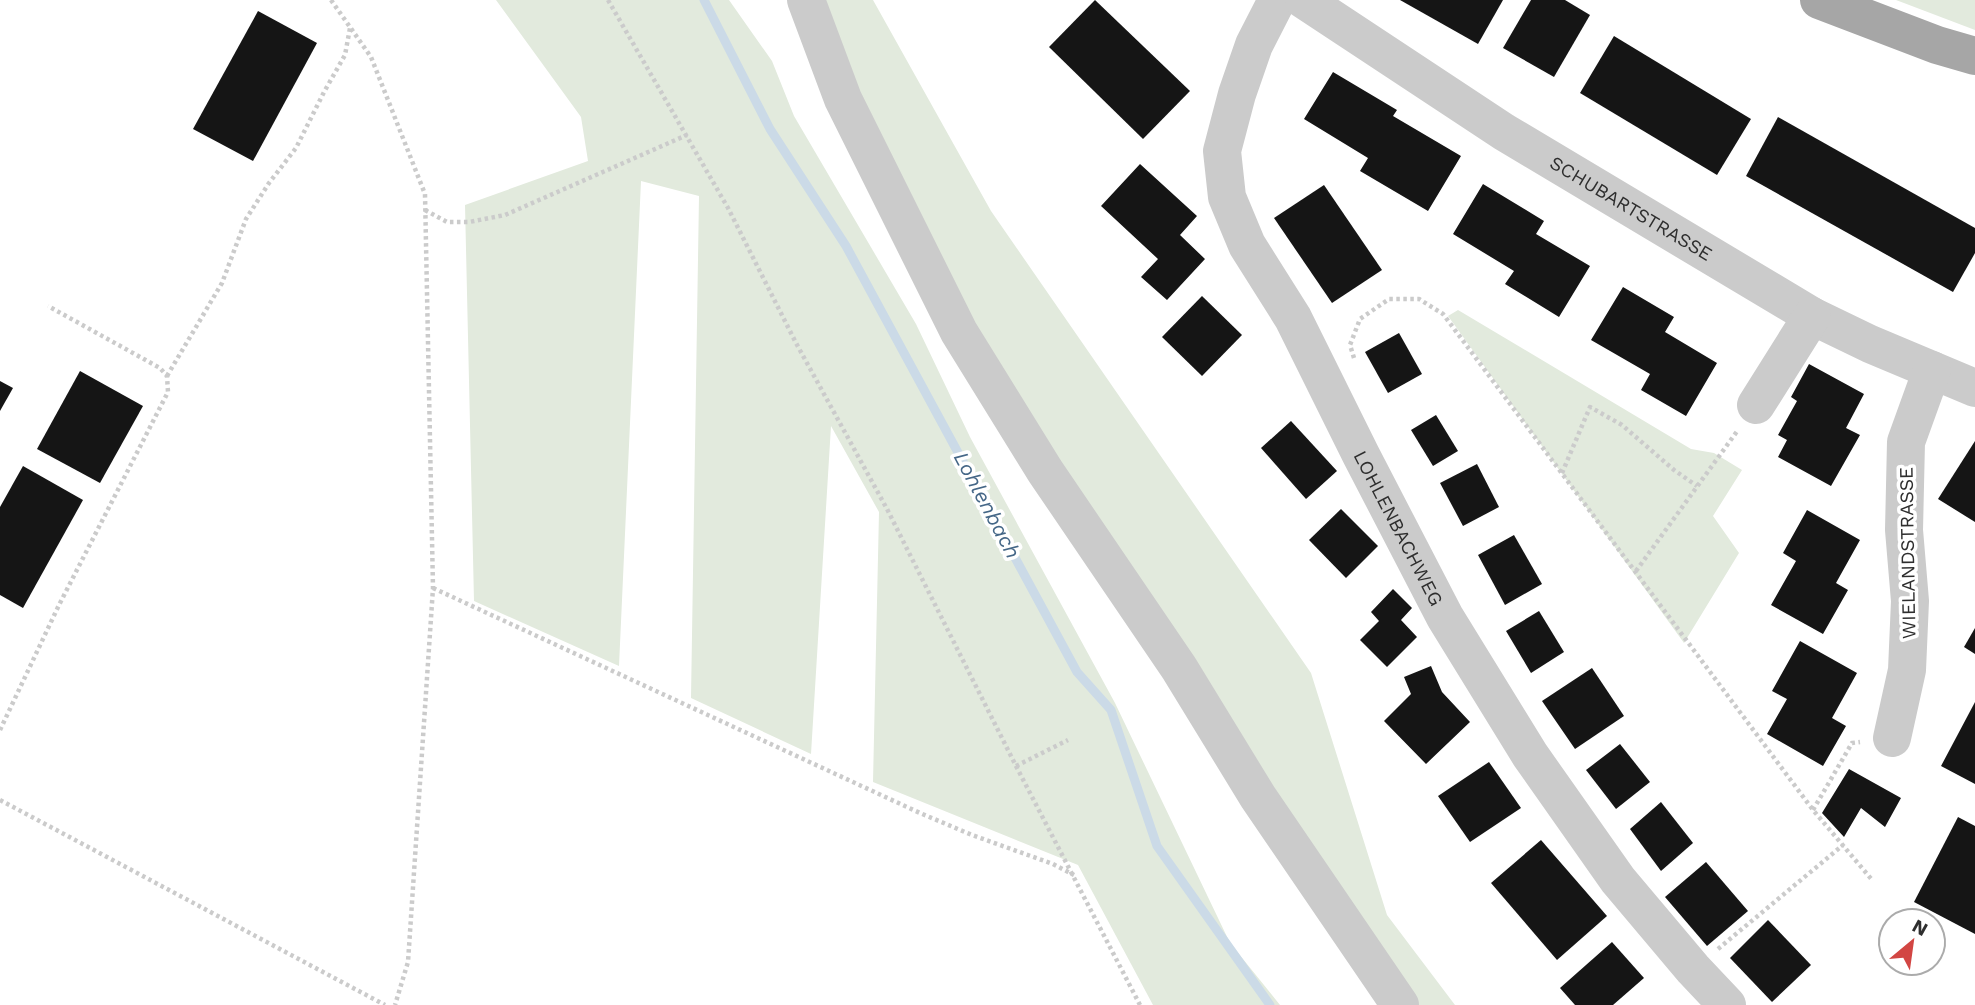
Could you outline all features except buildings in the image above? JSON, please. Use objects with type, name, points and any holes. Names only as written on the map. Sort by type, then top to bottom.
[{"type":"main road","points":[[1819,0],[1975,57]]},
{"type":"street","points":[[806,0],[843,99],[959,332],[1045,471],[1179,668],[1258,797],[1400,1005]]},
{"type":"street","name":"LOHLENBACHWEG","points":[[1277,0],[1254,45],[1237,94],[1222,151],[1227,197],[1247,245],[1293,318],[1445,617],[1530,755],[1618,880],[1727,1005]]},
{"type":"street","name":"SCHUBARTSTRASSE","points":[[1304,0],[1504,132],[1812,316],[1870,344],[1975,388]]},
{"type":"street","points":[[1756,405],[1812,316]]},
{"type":"street","name":"WIELANDSTRASSE","points":[[1892,738],[1907,670],[1910,601],[1904,530],[1906,442],[1932,370]]},
{"type":"path","points":[[331,0],[371,57],[425,194],[433,588],[408,962],[395,1005]]},
{"type":"path","points":[[608,0],[728,208],[796,342],[887,509],[1140,1005]]},
{"type":"path","points":[[0,730],[59,605],[168,392],[167,376],[222,283],[246,219],[296,148],[345,55],[351,27]]},
{"type":"path","points":[[425,210],[447,222],[468,222],[505,215],[687,135]]},
{"type":"path","points":[[1358,369],[1350,345],[1360,319],[1389,299],[1419,299],[1443,314],[1813,810],[1873,881]]},
{"type":"path","points":[[48,306],[160,368],[167,376]]},
{"type":"path","points":[[1636,571],[1756,405]]},
{"type":"path","points":[[1562,474],[1590,407],[1622,425],[1697,486]]},
{"type":"path","points":[[433,588],[920,813],[1053,864],[1074,875]]},
{"type":"path","points":[[1016,766],[1068,740]]},
{"type":"path","points":[[1813,810],[1840,763]]},
{"type":"path","points":[[0,800],[385,1005]]},
{"type":"path","points":[[1693,969],[1843,845]]},
{"type":"shaded area","points":[[496,0],[729,0],[772,61],[794,116],[916,324],[970,437],[1115,703],[1230,943],[1280,1005],[1153,1005],[1078,865],[873,782],[879,512],[831,426],[811,754],[691,698],[699,196],[641,181],[619,666],[474,601],[465,205],[588,161],[581,117]]},
{"type":"shaded area","points":[[806,0],[873,0],[991,211],[1311,673],[1387,915],[1455,1005],[1400,1005],[1045,471]]},
{"type":"shaded area","points":[[1896,0],[1975,0],[1975,30]]},
{"type":"shaded area","points":[[1458,310],[1691,449],[1714,453],[1742,470],[1713,516],[1739,553],[1684,643],[1448,316]]},
{"type":"waterway","name":"Lohlenbach","points":[[704,0],[770,129],[846,246],[1077,672],[1111,710],[1157,846],[1270,1005]]}]
